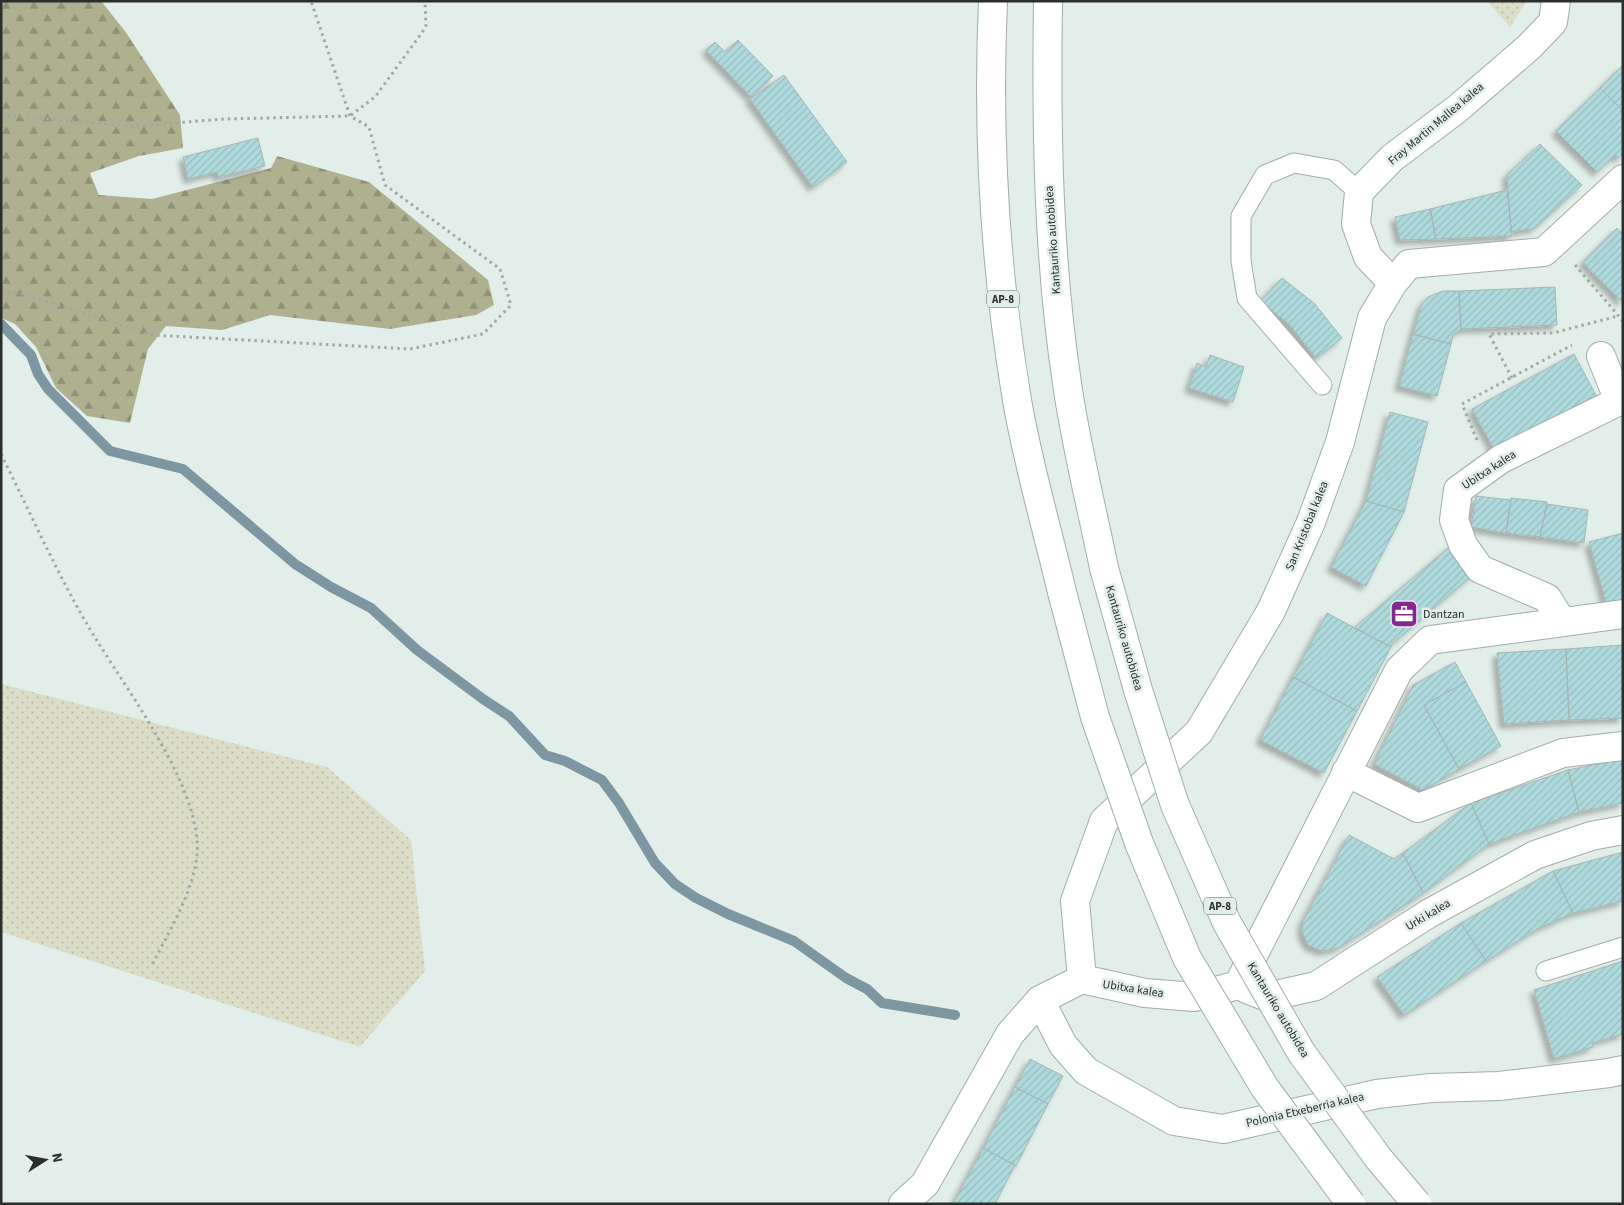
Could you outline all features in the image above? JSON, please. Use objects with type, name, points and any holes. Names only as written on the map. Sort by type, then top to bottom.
[{"type":"main road","name":"AP-8","points":[[993,1],[990,73],[999,268],[1018,402],[1062,592],[1095,717],[1139,843],[1187,958],[1265,1088],[1352,1204]]},
{"type":"main road","name":"Kantauriko autobidea","points":[[1048,1],[1048,168],[1052,256],[1068,391],[1104,568],[1138,690],[1174,805],[1227,923],[1301,1052],[1379,1159],[1417,1204]]},
{"type":"main road","name":"Fray Martin Mallea kalea","points":[[1360,192],[1392,158],[1457,109],[1529,47],[1553,22],[1556,1]]},
{"type":"main road","name":"San Kristobal kalea","points":[[1082,979],[1075,901],[1104,821],[1199,732],[1271,610],[1311,522],[1340,442],[1372,318],[1393,284],[1409,264],[1544,252],[1623,178]]},
{"type":"main road","points":[[1360,192],[1356,224],[1368,257],[1393,284]]},
{"type":"main road","name":"Ubitxa kalea","points":[[1562,622],[1547,598],[1480,569],[1463,545],[1454,520],[1458,490],[1501,459],[1619,401],[1601,356]]},
{"type":"main road","points":[[1238,985],[1399,670],[1430,640],[1623,614]]},
{"type":"main road","points":[[1346,772],[1418,808],[1562,753],[1623,746]]},
{"type":"main road","name":"Urki kalea","points":[[1238,985],[1267,997],[1316,986],[1428,914],[1535,855],[1591,836],[1623,830]]},
{"type":"main road","points":[[903,1204],[925,1184],[1010,1034],[1040,1000],[1082,979]]},
{"type":"main road","name":"Ubitxa kalea","points":[[1082,979],[1145,993],[1194,997],[1238,985]]},
{"type":"main road","name":"Polonia Etxeberria kalea","points":[[1040,1000],[1062,1045],[1086,1071],[1174,1121],[1223,1130],[1377,1094],[1431,1088],[1499,1086],[1623,1070]]},
{"type":"lane","points":[[1322,385],[1248,298],[1241,261],[1241,216],[1265,174],[1294,163],[1334,170],[1360,192]]},
{"type":"lane","points":[[1546,971],[1623,947]]},
{"type":"path","points":[[311,1],[350,116]]},
{"type":"path","points":[[350,116],[375,96],[426,27],[425,1]]},
{"type":"path","points":[[1,115],[137,126],[224,119],[350,116],[370,127],[385,185],[500,269],[511,305],[483,334],[410,349],[152,335],[22,294],[1,292]]},
{"type":"path","points":[[1551,246],[1573,264],[1623,321]]},
{"type":"path","points":[[1512,378],[1489,334],[1553,333],[1618,316]]},
{"type":"path","points":[[1,454],[79,610],[172,762],[194,814],[197,855],[189,887],[151,968]]},
{"type":"green space","points":[[1,1],[101,1],[125,31],[180,115],[183,148],[139,156],[90,173],[99,195],[152,199],[271,168],[277,156],[369,182],[488,280],[494,305],[476,315],[390,329],[270,315],[222,330],[166,326],[148,349],[130,423],[87,416],[56,388],[36,347],[15,324],[1,318]]},
{"type":"green space","points":[[1487,1],[1527,1],[1510,27]]},
{"type":"green space","points":[[1,684],[327,767],[411,840],[425,971],[360,1047],[1,932]]},
{"type":"building","points":[[738,40],[773,76],[751,97],[706,50],[715,42],[725,52]]},
{"type":"building","points":[[1623,65],[1623,111],[1600,88]]},
{"type":"building","points":[[784,75],[847,162],[813,187],[750,99]]},
{"type":"building","points":[[1600,88],[1623,111],[1623,154],[1618,158],[1615,155],[1597,172],[1556,131]]},
{"type":"building","points":[[258,138],[265,166],[218,177],[217,172],[188,179],[183,157]]},
{"type":"building","points":[[1540,144],[1582,185],[1535,228],[1511,232],[1507,175]]},
{"type":"building","points":[[1507,190],[1512,236],[1436,239],[1430,209]]},
{"type":"building","points":[[1430,209],[1436,239],[1400,240],[1395,217]]},
{"type":"building","points":[[1617,228],[1623,234],[1623,303],[1583,262]]},
{"type":"building","points":[[1282,278],[1314,303],[1342,338],[1316,358],[1290,325],[1260,301]]},
{"type":"building","points":[[1555,287],[1557,325],[1461,329],[1459,291]]},
{"type":"building","points":[[1443,291],[1459,291],[1461,329],[1453,335],[1451,344],[1413,334],[1422,304],[1428,297]]},
{"type":"building","points":[[1413,334],[1451,344],[1437,396],[1399,386]]},
{"type":"building","points":[[1574,354],[1597,397],[1495,451],[1472,409]]},
{"type":"building","points":[[1210,355],[1244,367],[1233,402],[1189,388],[1197,363],[1206,367]]},
{"type":"building","points":[[1390,412],[1428,422],[1404,512],[1366,501]]},
{"type":"building","points":[[1476,496],[1511,500],[1506,533],[1471,527]]},
{"type":"building","points":[[1511,498],[1547,502],[1540,537],[1506,533]]},
{"type":"building","points":[[1366,501],[1404,512],[1366,586],[1331,567]]},
{"type":"building","points":[[1547,504],[1588,510],[1584,543],[1540,537]]},
{"type":"building","points":[[1623,533],[1623,601],[1607,606],[1589,542]]},
{"type":"building","points":[[1454,543],[1477,571],[1392,644],[1391,647],[1354,628]]},
{"type":"building","points":[[1327,613],[1391,647],[1357,711],[1293,677]]},
{"type":"building","points":[[1623,645],[1623,718],[1569,720],[1566,649]]},
{"type":"building","points":[[1566,649],[1569,720],[1504,724],[1497,653]]},
{"type":"building","points":[[1455,662],[1466,682],[1424,705],[1459,769],[1423,790],[1374,764],[1413,685]]},
{"type":"building","points":[[1293,677],[1357,711],[1324,773],[1260,740]]},
{"type":"building","points":[[1466,682],[1501,746],[1459,769],[1424,705]]},
{"type":"building","points":[[1623,759],[1623,803],[1579,812],[1568,770]]},
{"type":"building","points":[[1568,770],[1579,812],[1489,844],[1471,803]]},
{"type":"building","points":[[1471,803],[1489,844],[1423,893],[1403,853]]},
{"type":"building","points":[[1349,835],[1394,859],[1403,853],[1423,893],[1338,948],[1322,951],[1308,945],[1302,932],[1303,921]]},
{"type":"building","points":[[1623,852],[1623,901],[1573,913],[1553,871]]},
{"type":"building","points":[[1553,871],[1573,913],[1537,929],[1486,961],[1461,923]]},
{"type":"building","points":[[1461,923],[1486,961],[1404,1015],[1377,977]]},
{"type":"building","points":[[1623,961],[1623,1034],[1592,1043],[1593,1047],[1554,1059],[1534,990]]},
{"type":"building","points":[[1030,1059],[1063,1076],[1048,1104],[1015,1087]]},
{"type":"building","points":[[1015,1087],[1048,1104],[1016,1166],[983,1148]]},
{"type":"building","points":[[983,1148],[1015,1165],[995,1204],[953,1204]]},
{"type":"waterway","points":[[1,324],[31,355],[38,374],[48,389],[110,451],[183,469],[295,564],[331,587],[371,608],[417,650],[509,716],[545,755],[565,761],[602,780],[619,803],[655,863],[675,884],[696,898],[728,914],[794,941],[846,978],[867,989],[882,1003],[955,1015]]},
{"type":"place","name":"Dantzan","points":[[1404,614]]}]
